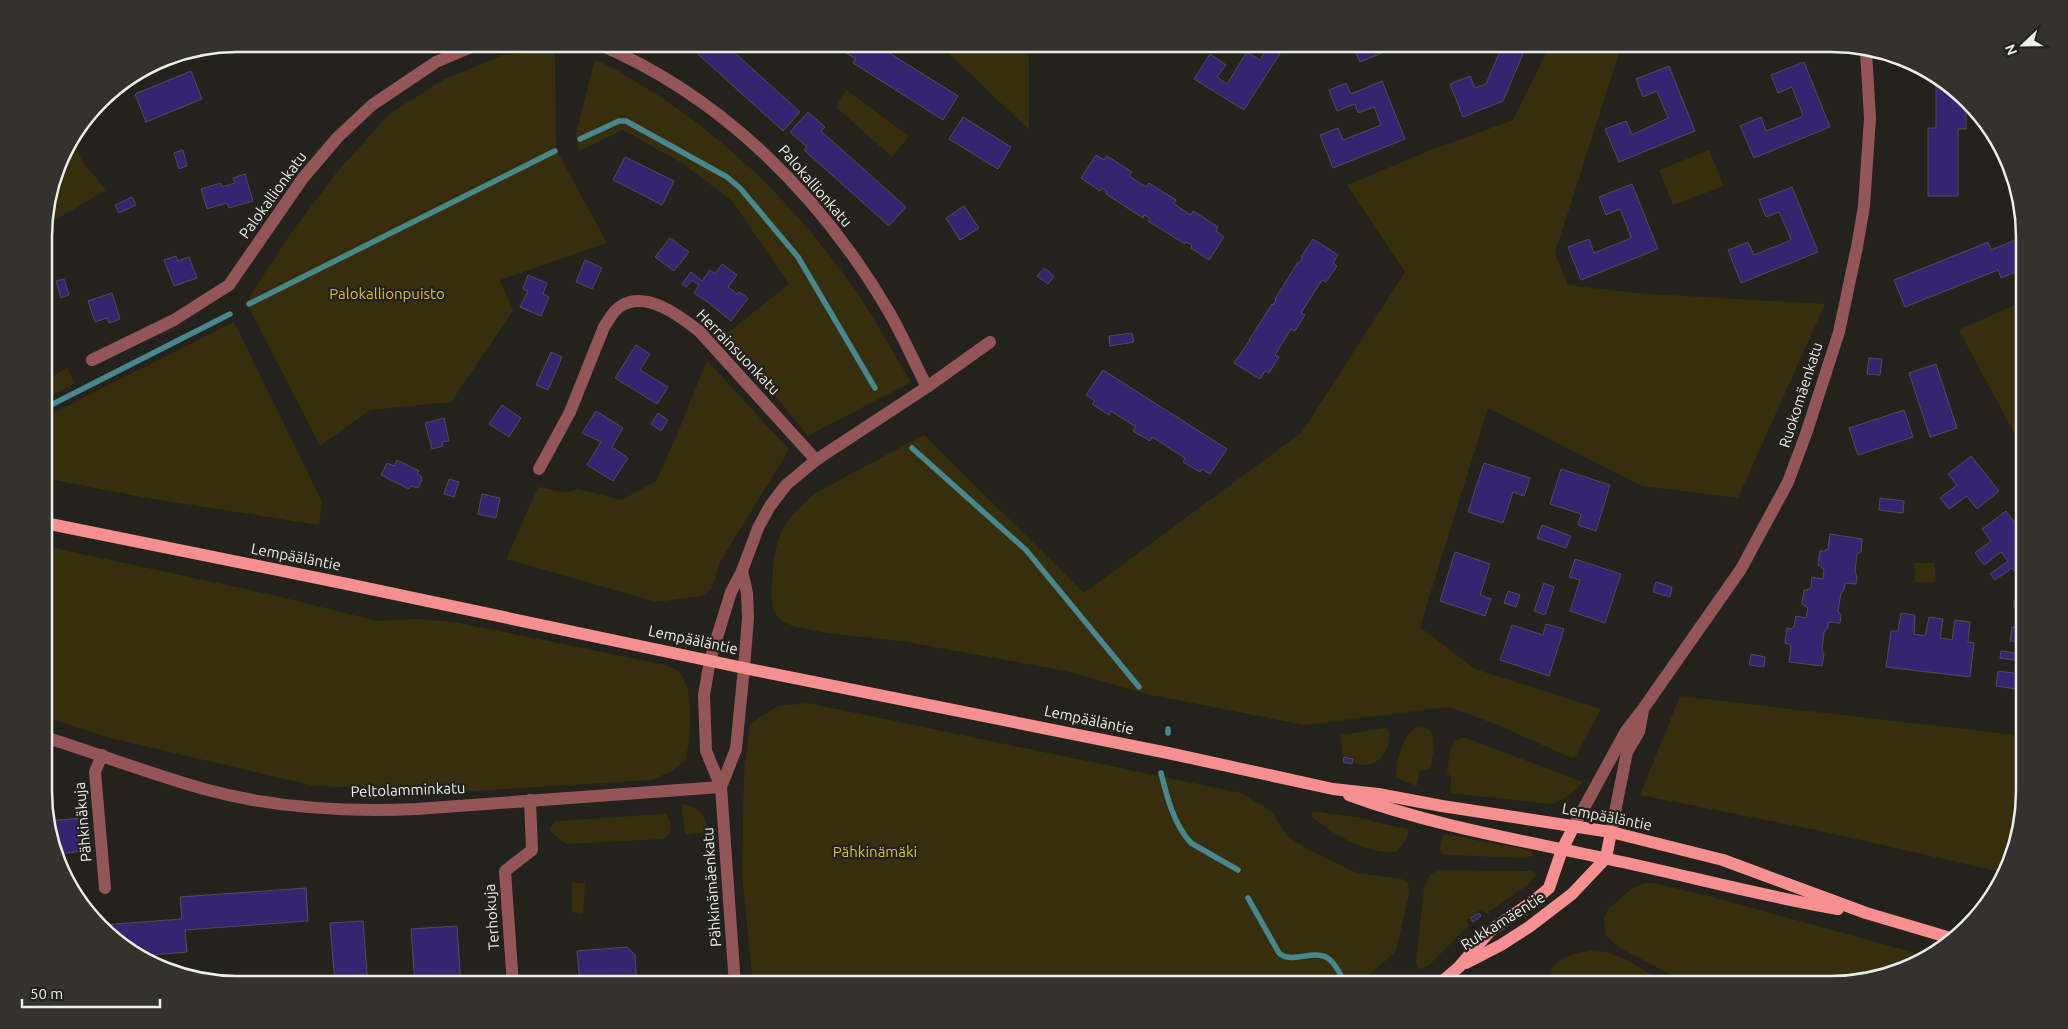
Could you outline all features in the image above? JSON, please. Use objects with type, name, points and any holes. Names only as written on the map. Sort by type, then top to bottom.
[{"type":"main road","name":"Lempääläntie","points":[[52,524],[347,584],[744,668],[1004,719],[1334,790],[1378,794],[1612,832],[1723,860],[1866,913],[1945,936]]},
{"type":"main road","name":"Lempääläntie","points":[[1334,790],[1382,807],[1448,825],[1606,858],[1782,900],[1866,913]]},
{"type":"main road","name":"Rukkamäentie","points":[[1448,976],[1459,967],[1490,931],[1549,888],[1562,850],[1574,826]]},
{"type":"main road","name":"Ruokomäenkatu","points":[[1606,858],[1612,832]]},
{"type":"main road","name":"Rukkamäentie","points":[[1459,967],[1501,945],[1552,911],[1572,894],[1606,858]]},
{"type":"street","name":"Palokallionkatu","points":[[92,360],[174,320],[229,285],[303,178],[337,138],[372,105],[436,62],[459,52]]},
{"type":"street","name":"Palokallionkatu","points":[[619,52],[713,111],[743,134],[780,167],[831,228],[858,264],[889,312],[927,387]]},
{"type":"street","name":"Ruokomäenkatu","points":[[1574,826],[1626,731],[1742,568],[1788,482],[1806,434],[1839,332],[1860,231],[1864,206],[1870,118],[1866,56]]},
{"type":"street","name":"Herrainsuonkatu","points":[[539,469],[570,412],[611,316],[621,305],[635,302],[660,305],[678,314],[699,331],[816,460]]},
{"type":"street","points":[[710,660],[731,592],[742,571],[749,549],[770,506],[786,485],[816,460],[927,387],[990,342]]},
{"type":"street","points":[[742,571],[747,593],[748,618],[744,668]]},
{"type":"street","name":"Pähkinämäenkatu","points":[[710,660],[704,695],[706,751],[722,787],[734,976]]},
{"type":"street","name":"Pähkinämäenkatu","points":[[722,787],[736,749],[744,668]]},
{"type":"street","name":"Ruokomäenkatu","points":[[1612,832],[1627,752],[1639,732],[1644,708]]},
{"type":"street","name":"Peltolamminkatu","points":[[52,739],[205,789],[260,801],[291,805],[376,811],[722,787]]},
{"type":"street","name":"Pähkinäkuja","points":[[102,755],[95,772],[105,888]]},
{"type":"street","name":"Terhokuja","points":[[512,976],[505,871],[532,850],[530,800]]},
{"type":"green space","name":"Palokallionpuisto","points":[[555,52],[556,149],[607,243],[500,280],[513,311],[451,402],[370,410],[320,446],[246,302],[291,233],[337,172],[389,114],[443,80],[503,55]]},
{"type":"green space","points":[[947,52],[1026,52],[1029,58],[1029,130]]},
{"type":"green space","points":[[1546,52],[1619,52],[1555,253],[1568,285],[1635,293],[1825,304],[1738,498],[1642,486],[1488,408],[1420,627],[1475,669],[1601,709],[1574,759],[1495,724],[1449,707],[1305,725],[1146,694],[1066,671],[907,642],[827,633],[793,626],[782,621],[774,612],[771,594],[774,557],[784,526],[793,514],[815,493],[924,435],[1084,593],[1302,432],[1405,272],[1347,185],[1431,150],[1513,120]]},
{"type":"green space","points":[[595,59],[635,81],[708,131],[773,190],[831,257],[858,294],[911,382],[808,436],[725,335],[789,284],[732,201],[682,163],[623,130],[579,151],[576,133]]},
{"type":"green space","points":[[846,90],[909,136],[892,157],[836,107]]},
{"type":"green space","points":[[76,147],[82,161],[106,190],[53,221],[62,178]]},
{"type":"green space","points":[[1709,150],[1724,186],[1673,205],[1659,170]]},
{"type":"green space","points":[[2016,304],[2016,437],[1959,330]]},
{"type":"green space","points":[[234,322],[322,501],[319,525],[141,497],[52,479],[52,413]]},
{"type":"green space","points":[[707,360],[789,450],[720,562],[712,588],[702,596],[656,602],[506,559],[538,487],[565,492],[578,489],[622,500],[656,481]]},
{"type":"green space","points":[[68,367],[74,384],[52,395],[52,377]]},
{"type":"green space","points":[[52,548],[273,595],[377,621],[417,619],[455,622],[661,664],[679,672],[688,690],[690,702],[689,739],[686,760],[670,772],[652,780],[472,791],[315,786],[110,738],[52,719]]},
{"type":"green space","points":[[1914,563],[1934,563],[1936,582],[1915,582]]},
{"type":"green space","points":[[1680,696],[2016,735],[2014,816],[2006,851],[1997,871],[1821,831],[1640,795]]},
{"type":"green space","name":"Pähkinämäki","points":[[808,703],[1241,793],[1271,811],[1287,836],[1307,849],[1357,873],[1401,879],[1407,882],[1410,890],[1396,951],[1369,976],[752,976],[742,875],[744,773],[750,724],[778,706]]},
{"type":"green space","points":[[1418,727],[1429,729],[1434,743],[1430,769],[1420,771],[1417,786],[1396,778],[1397,765],[1404,742],[1412,730]]},
{"type":"green space","points":[[1386,728],[1390,738],[1389,744],[1383,756],[1373,764],[1363,765],[1355,763],[1354,758],[1342,756],[1341,735]]},
{"type":"green space","points":[[1466,738],[1583,782],[1568,796],[1551,804],[1450,793],[1451,778],[1447,772],[1450,751],[1454,741]]},
{"type":"green space","points":[[681,804],[697,809],[700,812],[706,821],[707,832],[688,835],[685,833]]},
{"type":"green space","points":[[1313,811],[1368,819],[1409,829],[1406,840],[1396,852],[1373,850],[1350,842],[1330,830],[1311,816]]},
{"type":"green space","points":[[666,814],[670,821],[671,832],[663,839],[566,844],[549,830],[554,822],[558,821]]},
{"type":"green space","points":[[1443,834],[1524,849],[1531,851],[1533,856],[1523,858],[1442,854],[1440,850]]},
{"type":"green space","points":[[1441,870],[1532,871],[1536,874],[1530,883],[1486,914],[1482,909],[1466,920],[1469,925],[1428,966],[1421,969],[1417,967],[1416,961],[1424,887],[1430,874]]},
{"type":"green space","points":[[572,883],[585,883],[583,914],[572,912]]},
{"type":"green space","points":[[1645,883],[1653,883],[1705,895],[1919,954],[1890,967],[1855,975],[1674,976],[1620,948],[1606,936],[1604,919],[1608,909],[1634,887]]},
{"type":"green space","points":[[1592,950],[1603,951],[1622,958],[1653,976],[1554,976],[1551,969],[1559,961],[1569,956]]},
{"type":"building","points":[[700,52],[734,52],[800,112],[783,131],[698,54]]},
{"type":"building","points":[[845,52],[888,52],[958,96],[943,120],[853,63],[856,59]]},
{"type":"building","points":[[1247,52],[1260,60],[1265,52],[1281,52],[1244,110],[1194,79],[1210,54],[1226,65],[1217,77],[1227,84]]},
{"type":"building","points":[[1356,52],[1384,52],[1360,62]]},
{"type":"building","points":[[1500,52],[1524,52],[1503,101],[1463,117],[1450,84],[1470,76],[1475,88],[1486,84]]},
{"type":"building","points":[[1804,62],[1830,127],[1754,158],[1740,126],[1761,117],[1766,131],[1803,115],[1792,87],[1778,93],[1771,75]]},
{"type":"building","points":[[1669,66],[1695,131],[1619,162],[1605,129],[1626,121],[1632,135],[1668,118],[1657,91],[1643,97],[1636,79]]},
{"type":"building","points":[[191,71],[202,99],[146,122],[135,94]]},
{"type":"building","points":[[1382,81],[1405,139],[1333,168],[1320,135],[1338,128],[1343,140],[1381,125],[1374,107],[1358,113],[1355,104],[1337,111],[1329,90],[1346,83],[1351,94]]},
{"type":"building","points":[[1936,86],[1953,98],[1966,111],[1966,129],[1958,129],[1958,196],[1928,196],[1928,128],[1936,128]]},
{"type":"building","points":[[808,112],[825,127],[821,131],[906,207],[889,226],[804,150],[807,147],[790,132]]},
{"type":"building","points":[[963,117],[1011,147],[998,169],[949,139]]},
{"type":"building","points":[[183,150],[187,166],[179,169],[174,153]]},
{"type":"building","points":[[1096,155],[1104,160],[1107,156],[1132,172],[1129,176],[1146,187],[1149,183],[1176,200],[1174,204],[1191,215],[1193,211],[1218,227],[1216,231],[1224,237],[1209,260],[1191,248],[1192,245],[1186,242],[1185,244],[1148,221],[1150,218],[1144,215],[1143,218],[1106,194],[1107,192],[1102,188],[1100,191],[1081,178]]},
{"type":"building","points":[[625,157],[674,181],[662,205],[613,180]]},
{"type":"building","points":[[245,174],[253,201],[229,208],[227,203],[207,209],[201,189],[221,183],[222,187],[235,183],[233,178]]},
{"type":"building","points":[[1632,184],[1658,249],[1581,280],[1568,247],[1589,239],[1594,253],[1629,239],[1631,237],[1620,209],[1606,215],[1599,197]]},
{"type":"building","points":[[1792,187],[1818,252],[1741,283],[1728,250],[1748,242],[1754,255],[1789,241],[1791,239],[1779,212],[1766,217],[1759,200]]},
{"type":"building","points":[[132,197],[136,205],[119,213],[115,205]]},
{"type":"building","points":[[964,206],[979,228],[960,240],[946,218]]},
{"type":"building","points":[[670,238],[689,252],[674,271],[655,257]]},
{"type":"building","points":[[1313,239],[1338,255],[1333,263],[1337,266],[1326,282],[1322,280],[1301,313],[1305,315],[1295,331],[1291,329],[1275,355],[1279,357],[1269,373],[1265,371],[1260,379],[1234,363],[1273,305],[1298,262],[1303,258],[1301,257]]},
{"type":"building","points":[[2016,240],[2016,272],[2001,278],[1998,270],[1905,307],[1894,280],[1988,242],[1991,250]]},
{"type":"building","points":[[176,256],[178,261],[189,257],[197,278],[174,286],[164,260]]},
{"type":"building","points":[[585,260],[602,268],[592,289],[576,282]]},
{"type":"building","points":[[722,264],[737,275],[728,287],[737,294],[739,292],[748,298],[731,321],[694,293],[699,285],[692,280],[686,287],[682,284],[691,272],[702,281],[710,270],[715,274]]},
{"type":"building","points":[[1044,268],[1054,276],[1048,284],[1037,276]]},
{"type":"building","points":[[528,275],[547,283],[543,294],[549,297],[541,316],[520,307],[528,291],[523,289]]},
{"type":"building","points":[[64,279],[69,295],[61,298],[56,281]]},
{"type":"building","points":[[112,293],[120,319],[109,323],[107,318],[95,322],[88,301]]},
{"type":"building","points":[[1132,333],[1134,342],[1110,346],[1109,336]]},
{"type":"building","points":[[636,345],[650,354],[640,370],[668,387],[657,404],[615,378]]},
{"type":"building","points":[[551,352],[562,357],[548,390],[536,385]]},
{"type":"building","points":[[1869,358],[1882,359],[1880,375],[1867,374]]},
{"type":"building","points":[[1936,364],[1957,428],[1930,437],[1909,373]]},
{"type":"building","points":[[1103,370],[1227,449],[1210,474],[1202,469],[1200,472],[1183,462],[1185,458],[1152,437],[1150,441],[1133,431],[1136,427],[1111,411],[1109,415],[1092,404],[1095,401],[1086,395]]},
{"type":"building","points":[[502,405],[521,418],[509,437],[489,424]]},
{"type":"building","points":[[1904,410],[1913,437],[1858,455],[1849,428]]},
{"type":"building","points":[[596,411],[623,428],[612,447],[628,458],[613,481],[587,465],[601,442],[582,433]]},
{"type":"building","points":[[658,413],[668,420],[661,431],[651,424]]},
{"type":"building","points":[[444,418],[449,441],[442,442],[443,446],[432,449],[425,423]]},
{"type":"building","points":[[1971,456],[1999,491],[1977,509],[1967,496],[1949,509],[1940,498],[1957,485],[1948,474]]},
{"type":"building","points":[[397,460],[419,471],[417,474],[421,476],[422,480],[418,488],[411,486],[409,489],[381,475],[387,463],[394,466]]},
{"type":"building","points":[[1484,463],[1530,478],[1524,496],[1513,492],[1503,523],[1468,512]]},
{"type":"building","points":[[1561,469],[1610,485],[1596,531],[1578,525],[1581,514],[1550,504]]},
{"type":"building","points":[[449,479],[459,482],[454,497],[444,494]]},
{"type":"building","points":[[482,494],[500,498],[496,518],[478,514]]},
{"type":"building","points":[[1880,498],[1904,501],[1903,513],[1879,510]]},
{"type":"building","points":[[2006,511],[2016,524],[2016,573],[2012,568],[1995,580],[1990,574],[2008,561],[2001,552],[1984,565],[1975,553],[1991,541],[1982,529]]},
{"type":"building","points":[[1542,525],[1571,536],[1566,548],[1537,538]]},
{"type":"building","points":[[1830,534],[1862,539],[1861,552],[1857,554],[1856,584],[1845,583],[1838,611],[1841,615],[1840,623],[1829,622],[1824,632],[1822,666],[1789,662],[1791,647],[1785,643],[1787,628],[1791,629],[1794,626],[1796,616],[1806,618],[1808,608],[1802,604],[1804,590],[1811,588],[1812,577],[1823,579],[1824,569],[1818,565],[1820,551],[1828,549]]},
{"type":"building","points":[[1455,552],[1490,564],[1480,595],[1491,599],[1485,616],[1440,601]]},
{"type":"building","points":[[1575,559],[1621,574],[1605,623],[1570,611],[1580,580],[1569,577]]},
{"type":"building","points":[[1656,582],[1672,587],[1670,597],[1653,592]]},
{"type":"building","points":[[1544,583],[1554,587],[1545,615],[1534,611]]},
{"type":"building","points":[[1508,591],[1520,595],[1516,607],[1504,603]]},
{"type":"building","points":[[2014,600],[2016,600],[2016,608],[2014,608]]},
{"type":"building","points":[[1901,613],[1915,615],[1914,634],[1925,636],[1929,617],[1943,619],[1940,638],[1952,640],[1955,620],[1970,622],[1968,642],[1974,643],[1970,677],[1886,667],[1891,631],[1898,631]]},
{"type":"building","points":[[1546,624],[1564,629],[1549,676],[1500,660],[1512,625],[1543,635]]},
{"type":"building","points":[[2012,627],[2016,627],[2016,641],[2010,641]]},
{"type":"building","points":[[2001,651],[2016,653],[2016,660],[2000,658]]},
{"type":"building","points":[[1751,654],[1765,657],[1764,667],[1749,665]]},
{"type":"building","points":[[1998,671],[2016,673],[2016,689],[1996,686]]},
{"type":"building","points":[[1344,757],[1353,759],[1352,764],[1343,762]]},
{"type":"building","points":[[84,818],[87,851],[63,853],[55,820]]},
{"type":"building","points":[[306,888],[308,921],[185,930],[187,952],[152,955],[115,931],[109,924],[182,919],[180,897]]},
{"type":"building","points":[[1479,913],[1481,916],[1473,922],[1470,918]]},
{"type":"building","points":[[363,921],[367,976],[334,976],[330,923]]},
{"type":"building","points":[[457,926],[460,976],[414,976],[411,929]]},
{"type":"building","points":[[627,947],[635,955],[636,976],[579,976],[577,951]]},
{"type":"waterway","points":[[580,139],[619,121],[626,121],[727,177],[740,188],[798,257],[875,388]]},
{"type":"waterway","points":[[249,304],[555,151]]},
{"type":"waterway","points":[[52,404],[230,314]]},
{"type":"waterway","points":[[912,448],[1026,550],[1139,687]]},
{"type":"waterway","points":[[1161,773],[1172,810],[1185,836],[1191,843],[1238,870]]},
{"type":"waterway","points":[[1248,898],[1279,953],[1290,957],[1323,956],[1334,964],[1342,976]]}]
